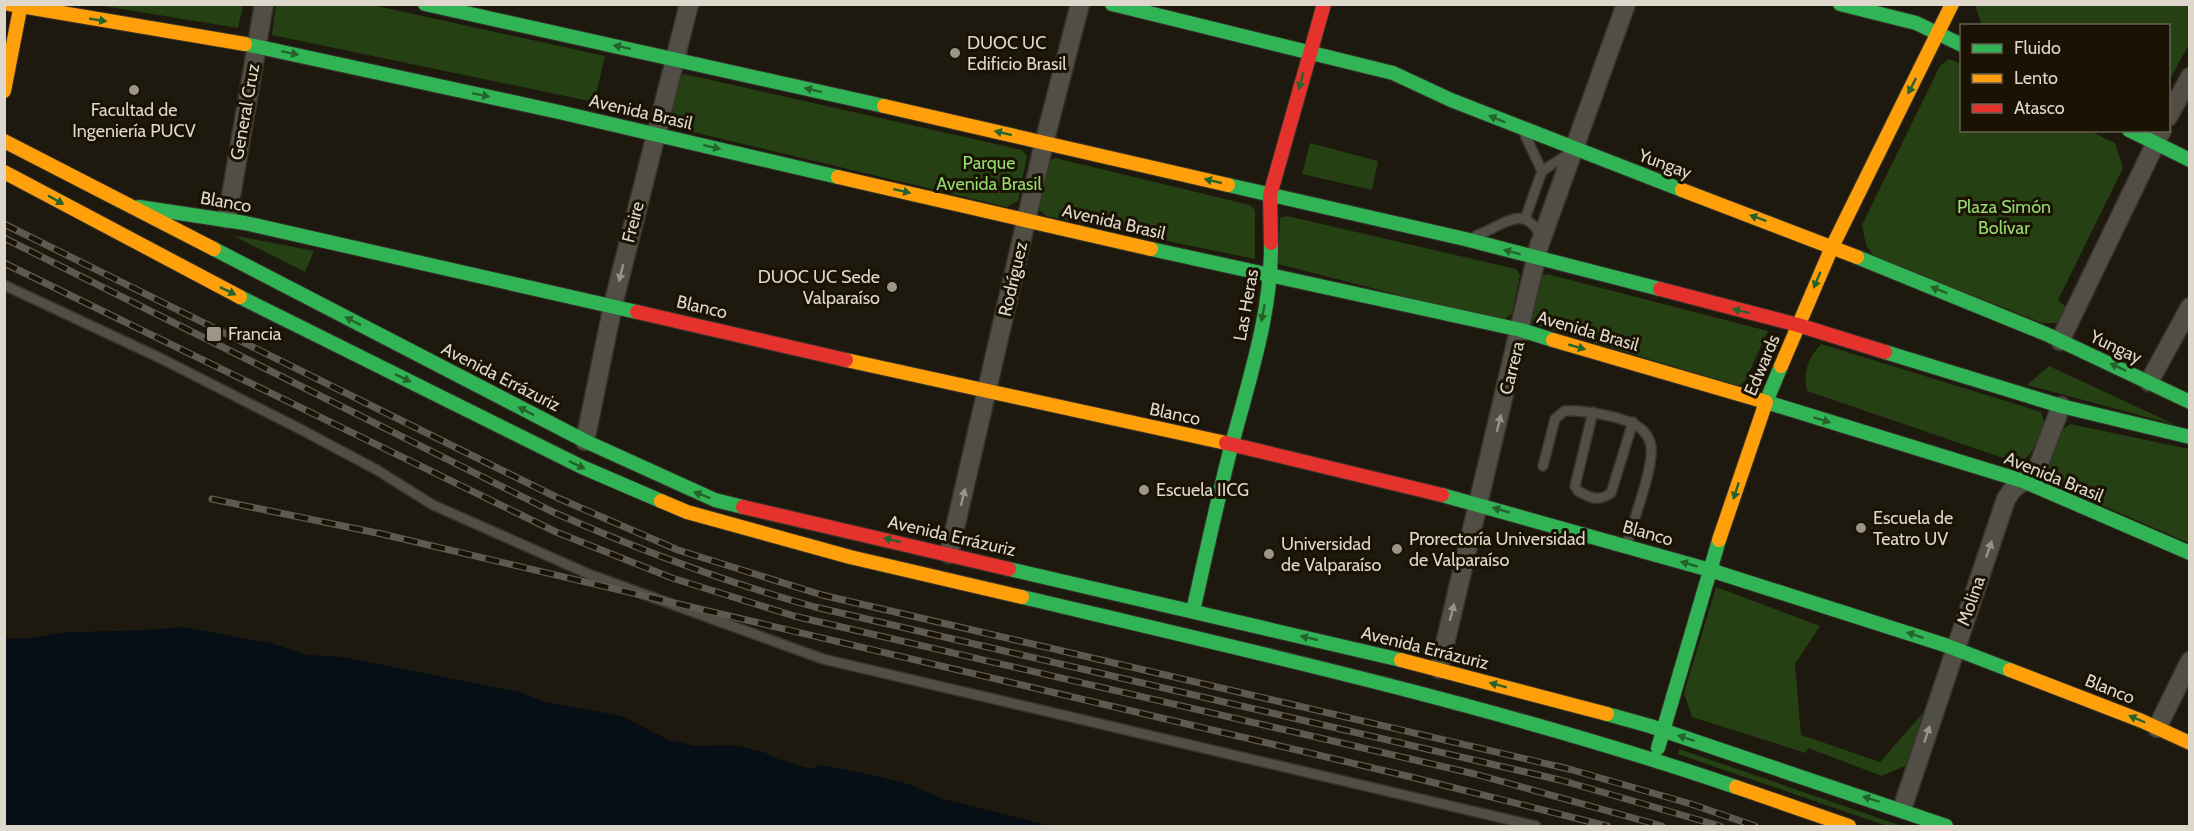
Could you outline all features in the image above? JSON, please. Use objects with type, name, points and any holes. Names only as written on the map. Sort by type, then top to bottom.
[{"type":"main road","points":[[425,4],[674,58],[1465,240],[1798,325],[2061,406],[2190,436]]},
{"type":"main road","name":"Yungay","points":[[1112,4],[1393,73],[1522,129],[1832,247],[2060,340],[2190,402]]},
{"type":"main road","name":"Las Heras","points":[[1194,611],[1232,445],[1249,384],[1271,275],[1270,195],[1324,4]]},
{"type":"main road","points":[[1840,4],[1916,23],[1960,44]]},
{"type":"main road","name":"Edwards","points":[[1655,759],[1710,570],[1756,426],[1832,247],[1952,4]]},
{"type":"main road","name":"Avenida Brasil","points":[[16,5],[257,46],[1521,330],[2023,481],[2190,553]]},
{"type":"main road","points":[[4,91],[16,5]]},
{"type":"main road","points":[[2137,132],[2158,137],[2190,160]]},
{"type":"main road","name":"Avenida Errázuriz","points":[[4,141],[585,441],[715,500],[1438,669],[1663,730],[1902,809],[1946,826]]},
{"type":"main road","points":[[4,172],[203,279],[582,467],[687,512],[850,557],[1189,636],[1431,698],[1655,759],[1849,826]]},
{"type":"main road","name":"Blanco","points":[[130,206],[226,219],[1232,445],[1479,504],[1710,570],[1955,648],[2157,728],[2190,744]]},
{"type":"street","name":"General Cruz","points":[[226,219],[264,4]]},
{"type":"street","name":"Freire","points":[[585,441],[613,305],[689,4]]},
{"type":"street","name":"Rodríguez","points":[[949,554],[1044,143],[1080,4]]},
{"type":"street","name":"Carrera","points":[[1438,669],[1521,330],[1536,258],[1626,4]]},
{"type":"street","points":[[2170,115],[2190,76]]},
{"type":"street","points":[[2060,340],[2158,137]]},
{"type":"street","points":[[2149,382],[2190,307]]},
{"type":"street","name":"Molina","points":[[1902,809],[2006,499],[2023,481],[2036,472],[2061,406]]},
{"type":"street","points":[[2157,728],[2190,661]]},
{"type":"lane","points":[[1522,129],[1542,171]]},
{"type":"lane","points":[[1525,219],[1542,171],[1575,150]]},
{"type":"lane","points":[[1465,240],[1514,217],[1525,219],[1537,229],[1542,238]]},
{"type":"lane","points":[[4,285],[160,358],[292,425],[377,470],[433,505],[591,575],[823,659],[1536,826]]},
{"type":"lane","points":[[1543,466],[1555,419],[1564,411],[1581,410],[1633,422],[1651,444],[1651,459],[1626,546]]},
{"type":"lane","points":[[1593,412],[1575,486],[1578,491],[1595,499],[1604,498],[1611,493],[1633,422]]},
{"type":"green space","points":[[1978,4],[2189,5],[2189,44],[2170,79],[2170,24],[1982,24],[1976,8]]},
{"type":"green space","points":[[98,5],[243,5],[238,28]]},
{"type":"green space","points":[[276,5],[372,5],[605,56],[594,102],[272,35]]},
{"type":"green space","name":"Plaza Simón Bolívar","points":[[1949,59],[1960,64],[1960,132],[2092,132],[2115,143],[2123,168],[2058,300],[2066,307],[2058,323],[2042,323],[1875,257],[1866,245],[1862,225],[1940,66]]},
{"type":"green space","name":"Parque Avenida Brasil","points":[[684,74],[1022,150],[1027,156],[1018,201],[1007,207],[672,127],[667,118],[676,79]]},
{"type":"green space","points":[[1310,143],[1378,161],[1372,190],[1302,174]]},
{"type":"green space","name":"Parque Avenida Brasil","points":[[1055,158],[1250,205],[1255,210],[1255,259],[1046,216],[1038,209],[1049,161]]},
{"type":"green space","points":[[1287,216],[1516,269],[1520,275],[1512,314],[1501,321],[1278,264],[1280,218]]},
{"type":"green space","points":[[232,235],[314,251],[305,272]]},
{"type":"green space","points":[[1547,274],[1768,331],[1745,381],[1739,386],[1532,324],[1539,277]]},
{"type":"green space","points":[[1821,344],[2041,412],[2044,422],[2031,453],[2015,462],[1807,391],[1808,366]]},
{"type":"green space","points":[[2049,366],[2176,425],[2027,385]]},
{"type":"green space","points":[[2070,424],[2189,449],[2189,543],[2044,480],[2045,465],[2050,449],[2059,434]]},
{"type":"green space","points":[[1716,587],[1820,626],[1795,664],[1801,735],[1880,762],[1923,713],[1907,765],[1882,776],[1808,748],[1806,753],[1692,717],[1684,693]]},
{"type":"green space","points":[[1679,749],[1902,826],[1887,826],[1678,754]]},
{"type":"shaded area","points":[[183,627],[270,643],[308,655],[343,657],[519,692],[545,702],[622,716],[669,740],[695,746],[733,745],[764,752],[775,758],[811,769],[821,765],[872,775],[909,784],[943,799],[1051,826],[5,826],[5,638]]},
{"type":"railway","points":[[4,224],[558,498],[678,550],[822,595],[1569,769],[1691,804],[1755,826]]},
{"type":"railway","points":[[4,238],[553,512],[715,576],[815,607],[1560,780],[1720,826]]},
{"type":"railway","points":[[4,263],[556,532],[672,578],[794,616],[1475,774],[1662,826]]},
{"type":"railway","points":[[212,499],[382,534],[1411,777],[1607,826]]},
{"type":"traffic: fast","points":[[425,4],[884,106]]},
{"type":"traffic: fast","points":[[1112,4],[1393,73],[1451,100],[1682,190]]},
{"type":"traffic: fast","points":[[1840,4],[1916,23],[1960,44]]},
{"type":"traffic: fast","points":[[245,44],[559,112],[838,177]]},
{"type":"traffic: fast","points":[[2133,132],[2190,160]]},
{"type":"traffic: fast","points":[[1228,185],[1465,239],[1660,289]]},
{"type":"traffic: fast","points":[[139,207],[245,223],[637,312]]},
{"type":"traffic: fast","points":[[1193,611],[1227,463],[1262,327],[1267,299],[1271,243]]},
{"type":"traffic: fast","points":[[214,249],[585,441],[715,500],[743,507]]},
{"type":"traffic: fast","points":[[1151,249],[1521,330],[1553,340]]},
{"type":"traffic: fast","points":[[1857,257],[2046,334],[2190,402]]},
{"type":"traffic: fast","points":[[240,297],[582,467],[661,501]]},
{"type":"traffic: fast","points":[[1885,352],[2061,406],[2190,437]]},
{"type":"traffic: fast","points":[[1781,366],[1766,402],[2023,481],[2190,553]]},
{"type":"traffic: fast","points":[[1442,495],[1710,570],[1945,645],[2010,670]]},
{"type":"traffic: fast","points":[[1658,748],[1719,540]]},
{"type":"traffic: fast","points":[[1009,569],[1401,660]]},
{"type":"traffic: fast","points":[[1022,597],[1381,683],[1560,732],[1736,787]]},
{"type":"traffic: fast","points":[[1607,714],[1650,726],[1946,826]]},
{"type":"traffic: slow","points":[[9,4],[245,44]]},
{"type":"traffic: slow","points":[[4,91],[21,4]]},
{"type":"traffic: slow","points":[[1781,366],[1832,247],[1952,4]]},
{"type":"traffic: slow","points":[[884,106],[1228,185]]},
{"type":"traffic: slow","points":[[4,141],[214,249]]},
{"type":"traffic: slow","points":[[4,172],[240,297]]},
{"type":"traffic: slow","points":[[838,177],[1151,249]]},
{"type":"traffic: slow","points":[[1682,190],[1857,257]]},
{"type":"traffic: slow","points":[[1553,340],[1766,402],[1719,540]]},
{"type":"traffic: slow","points":[[846,360],[1226,443]]},
{"type":"traffic: slow","points":[[661,501],[687,512],[850,557],[1022,597]]},
{"type":"traffic: slow","points":[[1401,660],[1607,714]]},
{"type":"traffic: slow","points":[[2010,670],[2142,721],[2190,743]]},
{"type":"traffic: slow","points":[[1736,787],[1849,826]]},
{"type":"traffic: jam","points":[[1271,243],[1270,195],[1324,4]]},
{"type":"traffic: jam","points":[[1660,289],[1798,325],[1885,352]]},
{"type":"traffic: jam","points":[[637,312],[846,360]]},
{"type":"traffic: jam","points":[[1226,443],[1442,495]]},
{"type":"traffic: jam","points":[[743,507],[1009,569]]},
{"type":"place","name":"DUOC UC Edificio Brasil","points":[[955,53]]},
{"type":"place","name":"Facultad de Ingeniería PUCV","points":[[134,90]]},
{"type":"place","name":"DUOC UC Sede Valparaíso","points":[[892,287]]},
{"type":"place","name":"Francia","points":[[214,334]]},
{"type":"place","name":"Escuela IICG","points":[[1144,490]]},
{"type":"place","name":"Escuela de Teatro UV","points":[[1861,528]]},
{"type":"place","name":"Prorectoría Universidad de Valparaíso","points":[[1397,549]]},
{"type":"place","name":"Universidad de Valparaíso","points":[[1269,554]]}]
